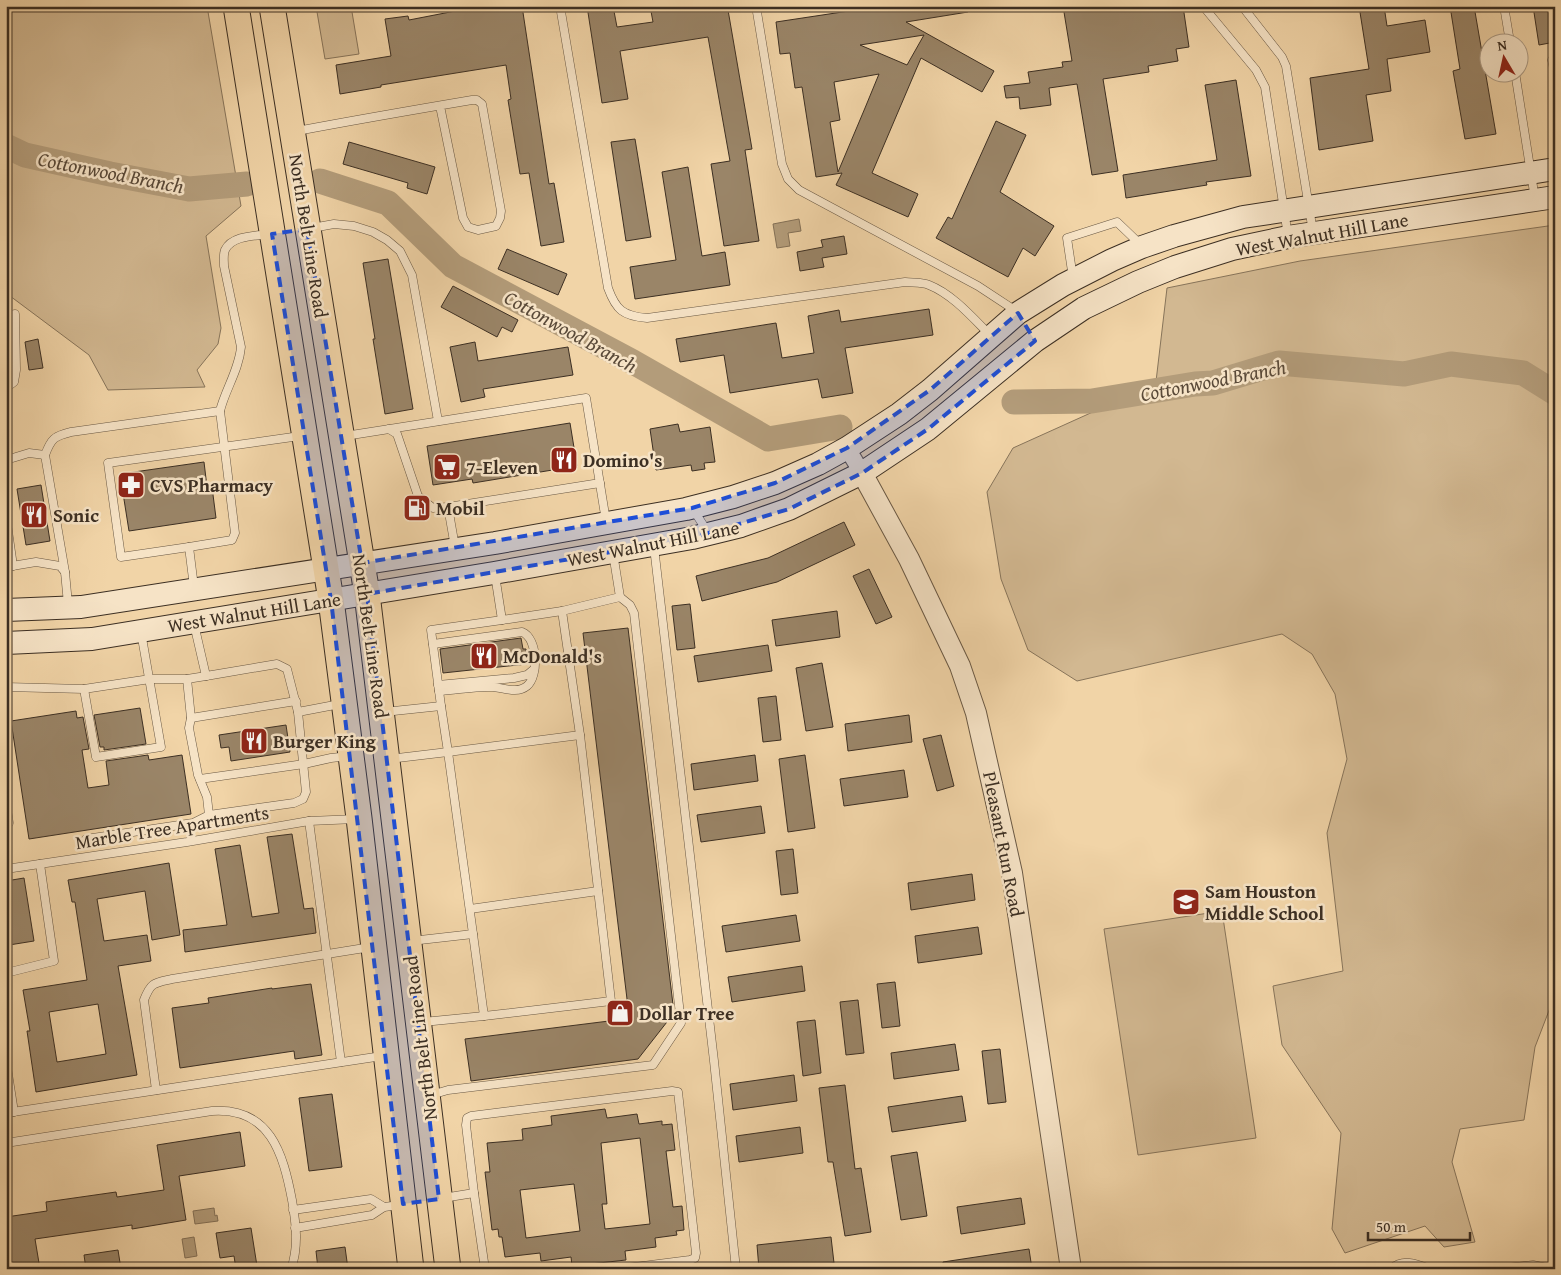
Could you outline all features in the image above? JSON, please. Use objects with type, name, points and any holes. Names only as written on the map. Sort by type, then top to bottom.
[{"type":"main road","name":"North Belt Line Road","points":[[236,6],[331,600],[359,818],[386,1055],[394,1206],[410,1269]]},
{"type":"main road","name":"North Belt Line Road","points":[[272,6],[367,594],[448,1269]]},
{"type":"main road","name":"West Walnut Hill Lane","points":[[6,610],[81,607],[456,549],[692,508],[733,497],[775,483],[818,464],[847,448],[899,414],[930,390],[1018,313],[1073,280],[1142,247],[1174,236],[1243,218],[1555,169]]},
{"type":"main road","name":"West Walnut Hill Lane","points":[[6,643],[92,639],[494,573],[654,545],[742,526],[789,509],[862,473],[928,429],[1035,341],[1084,308],[1138,282],[1175,267],[1232,249],[1288,237],[1545,199]]},
{"type":"main road","points":[[272,234],[307,229]]},
{"type":"main road","points":[[1018,313],[1035,341]]},
{"type":"main road","points":[[991,337],[1009,362]]},
{"type":"main road","points":[[606,523],[613,552]]},
{"type":"main road","points":[[373,946],[409,942]]},
{"type":"main road","points":[[394,1206],[439,1199]]},
{"type":"street","name":"Pleasant Run Road","points":[[847,448],[913,567],[960,666],[976,713],[1012,872],[1071,1269]]},
{"type":"lane","points":[[560,6],[608,288],[612,301],[620,311],[632,317],[647,318],[905,282],[928,285],[946,295],[966,311],[991,337]]},
{"type":"lane","points":[[756,6],[782,164],[788,179],[799,190],[978,286],[1018,313]]},
{"type":"lane","points":[[1203,6],[1256,70],[1265,88],[1288,237]]},
{"type":"lane","points":[[1242,6],[1282,57],[1286,66],[1313,233]]},
{"type":"lane","points":[[1504,6],[1508,32]]},
{"type":"lane","points":[[1555,60],[1552,60],[1555,74]]},
{"type":"lane","points":[[1517,82],[1531,173],[1545,199]]},
{"type":"lane","points":[[292,131],[472,100],[477,100],[482,104],[501,211],[496,226],[478,230],[468,227],[463,218],[440,106]]},
{"type":"lane","points":[[1073,280],[1067,238],[1117,222],[1142,247]]},
{"type":"lane","points":[[307,229],[334,224],[354,226],[373,232],[387,240],[400,251],[412,275],[438,421]]},
{"type":"lane","points":[[272,234],[236,240],[225,249],[224,266],[241,347],[240,359],[223,398],[220,412],[224,448],[235,526],[232,540],[121,557],[108,463],[224,448],[305,435]]},
{"type":"lane","points":[[6,388],[14,382],[16,370],[15,314]]},
{"type":"lane","points":[[341,436],[586,398],[606,523]]},
{"type":"lane","points":[[68,608],[68,584],[45,455],[50,442],[60,435],[220,412]]},
{"type":"lane","points":[[389,429],[398,434],[418,496],[433,508],[600,483]]},
{"type":"lane","points":[[6,460],[29,453],[45,455]]},
{"type":"lane","points":[[448,507],[456,549]]},
{"type":"lane","points":[[692,508],[709,534]]},
{"type":"lane","points":[[6,517],[10,567],[47,562],[60,566],[65,572]]},
{"type":"lane","points":[[654,545],[714,1061],[736,1269]]},
{"type":"lane","points":[[189,548],[194,589]]},
{"type":"lane","points":[[427,1096],[448,1090],[653,1065],[681,1023],[634,613],[630,605],[620,597],[613,552]]},
{"type":"lane","points":[[494,573],[502,620]]},
{"type":"lane","points":[[484,1016],[430,630],[562,610],[620,597]]},
{"type":"lane","points":[[418,1023],[611,1001],[580,735],[562,610]]},
{"type":"lane","points":[[194,622],[206,676]]},
{"type":"lane","points":[[84,689],[96,757],[161,747],[140,630]]},
{"type":"lane","points":[[432,644],[522,632],[527,634],[533,645],[535,657],[531,680],[526,687],[520,689],[508,690],[492,687],[439,688]]},
{"type":"lane","points":[[6,687],[84,689],[150,679],[187,679],[277,664],[287,669],[298,712],[306,792],[303,799],[294,803],[209,816],[193,822],[86,839]]},
{"type":"lane","points":[[439,688],[514,678],[527,675],[534,669]]},
{"type":"lane","points":[[187,679],[189,728],[200,779],[207,797],[209,816]]},
{"type":"lane","points":[[190,718],[296,700]]},
{"type":"lane","points":[[298,712],[344,703]]},
{"type":"lane","points":[[382,712],[441,706]]},
{"type":"lane","points":[[388,760],[580,735]]},
{"type":"lane","points":[[200,779],[351,756]]},
{"type":"lane","points":[[6,803],[9,822],[6,823]]},
{"type":"lane","name":"Marble Tree Apartments","points":[[6,868],[309,821],[359,818]]},
{"type":"lane","points":[[309,821],[341,1062]]},
{"type":"lane","points":[[6,973],[54,961],[40,864]]},
{"type":"lane","points":[[470,909],[598,891]]},
{"type":"lane","points":[[409,942],[473,934]]},
{"type":"lane","points":[[156,1090],[144,1000],[149,988],[156,983],[373,946]]},
{"type":"lane","points":[[6,1061],[10,1112],[386,1055]]},
{"type":"lane","points":[[485,1269],[474,1193],[466,1125],[467,1118],[672,1091],[678,1092],[696,1253],[695,1258],[619,1269]]},
{"type":"lane","points":[[6,1143],[212,1111],[224,1110],[235,1112],[261,1125],[275,1142],[285,1166],[295,1228],[295,1253],[291,1269]]},
{"type":"lane","points":[[439,1199],[474,1193]]},
{"type":"lane","points":[[293,1210],[370,1199],[394,1206]]},
{"type":"lane","points":[[295,1228],[372,1215],[394,1206]]},
{"type":"lane","points":[[1391,1269],[1394,1266],[1410,1262],[1430,1269]]},
{"type":"lane","points":[[1498,1269],[1534,1265],[1551,1269]]},
{"type":"highlighted area","points":[[307,229],[362,563],[692,508],[775,483],[847,448],[930,390],[1018,313],[1035,341],[928,429],[862,473],[789,509],[692,538],[367,594],[439,1199],[403,1204],[331,600],[272,234]]},
{"type":"shaded area","points":[[6,6],[207,6],[241,206],[206,236],[221,328],[218,344],[197,370],[205,387],[108,390],[89,355],[6,293]]},
{"type":"shaded area","points":[[316,6],[351,6],[359,54],[325,59]]},
{"type":"shaded area","points":[[799,219],[801,231],[788,233],[790,246],[777,248],[773,224]]},
{"type":"shaded area","points":[[1555,225],[1555,995],[1535,1047],[1524,1120],[1460,1129],[1452,1162],[1475,1242],[1444,1247],[1425,1226],[1345,1253],[1332,1229],[1341,1133],[1282,1045],[1273,986],[1343,971],[1327,833],[1347,759],[1335,694],[1312,654],[1282,634],[1077,681],[1028,650],[1001,579],[987,492],[1013,448],[1095,411],[1155,390],[1167,288],[1300,261]]},
{"type":"shaded area","points":[[1222,911],[1256,1138],[1138,1155],[1104,929]]},
{"type":"shaded area","points":[[214,1208],[218,1221],[195,1224],[193,1211]]},
{"type":"shaded area","points":[[194,1237],[197,1256],[185,1258],[182,1239]]},
{"type":"building","points":[[481,6],[522,6],[549,184],[554,183],[564,242],[541,246],[529,173],[520,174],[508,100],[511,99],[506,65],[381,85],[381,87],[340,94],[336,65],[391,56],[385,19],[408,16],[409,20]]},
{"type":"building","points":[[587,6],[613,6],[617,27],[653,22],[650,6],[722,6],[723,11],[728,10],[752,149],[745,150],[759,241],[724,246],[711,164],[730,161],[708,37],[620,51],[628,99],[602,103]]},
{"type":"building","points":[[882,6],[968,6],[968,12],[906,22],[994,71],[982,92],[921,58],[872,173],[918,194],[908,217],[836,185],[842,173],[816,177],[802,87],[795,88],[790,53],[780,54],[776,22]],"holes":[[[924,35],[907,65],[860,45]],[[879,74],[865,108],[838,172],[830,122],[840,120],[834,82]]]},
{"type":"building","points":[[1063,6],[1183,6],[1189,47],[1176,49],[1178,61],[1148,66],[1149,72],[1103,79],[1118,171],[1092,175],[1077,84],[1049,88],[1051,105],[1020,109],[1019,97],[1006,98],[1004,86],[1030,83],[1028,72],[1063,67],[1062,62],[1072,61]]},
{"type":"building","points":[[1359,6],[1384,6],[1387,26],[1425,20],[1430,52],[1387,59],[1391,91],[1366,95],[1373,141],[1319,150],[1310,78],[1369,69]]},
{"type":"building","points":[[1450,6],[1474,6],[1478,32],[1478,82],[1487,82],[1496,134],[1465,139],[1453,71],[1460,69]]},
{"type":"building","points":[[1533,6],[1555,6],[1555,42],[1539,45]]},
{"type":"building","points":[[1236,80],[1251,176],[1206,182],[1207,185],[1126,198],[1123,175],[1217,160],[1205,85]]},
{"type":"building","points":[[996,121],[1026,135],[1000,192],[1054,226],[1035,256],[1023,248],[1008,277],[936,238],[948,217],[952,219]]},
{"type":"building","points":[[635,139],[651,237],[626,241],[611,142]]},
{"type":"building","points":[[349,142],[435,167],[427,194],[407,188],[408,183],[343,164]]},
{"type":"building","points":[[688,167],[702,256],[725,252],[730,285],[635,299],[630,267],[676,260],[662,172]]},
{"type":"building","points":[[844,236],[847,254],[822,258],[824,267],[800,271],[797,252],[823,247],[821,240]]},
{"type":"building","points":[[507,249],[567,274],[558,295],[498,269]]},
{"type":"building","points":[[388,259],[413,409],[385,414],[363,263]]},
{"type":"building","points":[[453,286],[518,320],[512,332],[502,327],[497,337],[441,307]]},
{"type":"building","points":[[929,309],[933,335],[845,348],[853,393],[822,398],[818,379],[730,393],[724,355],[680,362],[676,339],[776,323],[782,358],[814,353],[808,316],[839,310],[841,322]]},
{"type":"building","points":[[38,339],[43,368],[29,370],[25,342]]},
{"type":"building","points":[[475,342],[478,361],[568,347],[573,375],[483,389],[485,397],[461,402],[450,347]]},
{"type":"building","points":[[570,423],[577,466],[473,483],[472,479],[433,485],[427,446]]},
{"type":"building","points":[[678,424],[680,432],[710,427],[715,462],[704,463],[705,469],[692,471],[691,465],[656,470],[650,429]]},
{"type":"building","name":"CVS Pharmacy","points":[[204,462],[207,487],[212,487],[216,518],[129,531],[120,474]]},
{"type":"building","name":"Sonic","points":[[41,485],[50,541],[26,545],[17,489]]},
{"type":"building","name":"Mobil","points":[[413,498],[428,511],[420,520],[405,508]]},
{"type":"building","points":[[844,522],[855,545],[777,582],[702,601],[696,576],[768,558]]},
{"type":"building","points":[[869,569],[892,617],[876,624],[853,576]]},
{"type":"building","points":[[690,604],[695,648],[677,650],[672,606]]},
{"type":"building","points":[[837,611],[840,637],[776,646],[772,620]]},
{"type":"building","points":[[628,628],[674,1013],[638,1059],[471,1081],[465,1039],[609,1021],[627,999],[583,633]]},
{"type":"building","name":"McDonald's","points":[[521,638],[523,649],[526,649],[527,664],[443,673],[440,649]]},
{"type":"building","points":[[768,645],[772,671],[698,682],[694,656]]},
{"type":"building","points":[[822,663],[833,727],[806,731],[796,668]]},
{"type":"building","points":[[776,696],[781,740],[763,742],[758,698]]},
{"type":"building","points":[[140,708],[146,744],[104,750],[104,747],[100,747],[94,715]]},
{"type":"building","points":[[76,711],[77,718],[83,717],[89,749],[82,750],[88,788],[109,785],[106,761],[148,755],[149,760],[182,755],[191,814],[29,839],[11,721]]},
{"type":"building","points":[[909,715],[912,742],[848,751],[845,724]]},
{"type":"building","name":"Burger King","points":[[286,725],[290,752],[231,761],[229,747],[221,748],[219,735]]},
{"type":"building","points":[[941,735],[954,786],[937,791],[923,739]]},
{"type":"building","points":[[755,755],[758,781],[694,790],[691,764]]},
{"type":"building","points":[[805,755],[815,828],[788,832],[779,759]]},
{"type":"building","points":[[904,770],[908,797],[844,806],[840,779]]},
{"type":"building","points":[[761,806],[765,833],[701,842],[697,815]]},
{"type":"building","points":[[292,834],[304,909],[313,908],[316,933],[185,952],[183,930],[227,925],[215,849],[240,845],[252,917],[279,913],[267,837]]},
{"type":"building","points":[[793,849],[798,893],[781,895],[776,851]]},
{"type":"building","points":[[169,863],[180,935],[152,940],[145,891],[97,899],[104,941],[147,935],[151,961],[118,966],[137,1075],[36,1092],[27,1031],[30,1031],[23,990],[87,980],[75,902],[72,902],[68,880]],"holes":[[[98,1004],[106,1054],[57,1062],[49,1012]]]},
{"type":"building","points":[[972,874],[975,900],[911,910],[908,883]]},
{"type":"building","points":[[24,878],[34,941],[9,945],[6,930],[6,881]]},
{"type":"building","points":[[796,915],[800,941],[726,952],[722,926]]},
{"type":"building","points":[[978,927],[982,954],[918,963],[915,936]]},
{"type":"building","points":[[802,966],[805,991],[732,1002],[728,977]]},
{"type":"building","points":[[895,982],[900,1026],[882,1028],[877,984]]},
{"type":"building","points":[[311,984],[322,1055],[295,1059],[294,1051],[180,1068],[172,1008],[209,1003],[208,998]]},
{"type":"building","points":[[858,1000],[864,1053],[846,1055],[840,1002]]},
{"type":"building","points":[[815,1020],[821,1073],[803,1076],[797,1022]]},
{"type":"building","points":[[955,1044],[959,1070],[894,1079],[891,1053]]},
{"type":"building","points":[[1000,1049],[1006,1102],[988,1104],[982,1051]]},
{"type":"building","points":[[794,1075],[797,1101],[733,1110],[730,1084]]},
{"type":"building","points":[[845,1085],[855,1169],[861,1168],[871,1232],[845,1236],[833,1162],[828,1162],[819,1088]]},
{"type":"building","points":[[332,1094],[342,1167],[309,1171],[299,1098]]},
{"type":"building","points":[[962,1096],[966,1121],[892,1132],[888,1107]]},
{"type":"building","points":[[605,1109],[607,1118],[637,1114],[639,1124],[662,1121],[662,1125],[672,1124],[675,1150],[666,1151],[673,1207],[682,1206],[684,1230],[676,1231],[677,1235],[655,1238],[656,1247],[625,1251],[626,1260],[572,1266],[571,1257],[541,1261],[540,1253],[505,1257],[502,1237],[499,1237],[498,1229],[492,1230],[485,1172],[490,1172],[487,1143],[523,1140],[522,1129],[552,1125],[551,1116]],"holes":[[[640,1138],[650,1224],[605,1229],[602,1204],[607,1204],[601,1143]],[[574,1184],[580,1231],[526,1238],[520,1190]]]},
{"type":"building","points":[[800,1127],[803,1153],[739,1162],[736,1136]]},
{"type":"building","points":[[240,1132],[245,1166],[179,1176],[186,1220],[132,1229],[132,1225],[35,1239],[40,1269],[6,1269],[6,1217],[47,1211],[46,1202],[116,1192],[117,1197],[164,1190],[157,1145]]},
{"type":"building","points":[[917,1152],[927,1216],[901,1220],[891,1156]]},
{"type":"building","points":[[1021,1198],[1025,1224],[961,1234],[957,1207]]},
{"type":"building","points":[[251,1228],[257,1266],[248,1269],[236,1269],[234,1256],[220,1258],[216,1233]]},
{"type":"building","points":[[831,1237],[834,1263],[779,1269],[759,1269],[757,1245]]},
{"type":"building","points":[[345,1247],[348,1269],[318,1269],[316,1251]]},
{"type":"building","points":[[1029,1249],[1032,1269],[943,1269],[943,1262]]},
{"type":"building","points":[[118,1250],[121,1269],[86,1269],[84,1255]]},
{"type":"waterway","name":"Cottonwood Branch","points":[[6,146],[25,155],[189,189],[247,184]]},
{"type":"waterway","name":"Cottonwood Branch","points":[[320,181],[388,203],[453,266],[633,362],[768,439],[840,427]]},
{"type":"waterway","name":"Cottonwood Branch","points":[[1014,402],[1092,401],[1195,384],[1213,383],[1279,363],[1404,374],[1451,364],[1523,373],[1555,393]]},
{"type":"place","name":"Domino's","points":[[564,460]]},
{"type":"place","name":"7-Eleven","points":[[447,467]]},
{"type":"place","name":"CVS Pharmacy","points":[[131,485]]},
{"type":"place","name":"Mobil","points":[[417,508]]},
{"type":"place","name":"Sonic","points":[[34,515]]},
{"type":"place","name":"McDonald's","points":[[484,656]]},
{"type":"place","name":"Burger King","points":[[254,741]]},
{"type":"place","name":"Sam Houston Middle School","points":[[1186,902]]},
{"type":"place","name":"Dollar Tree","points":[[620,1013]]}]
